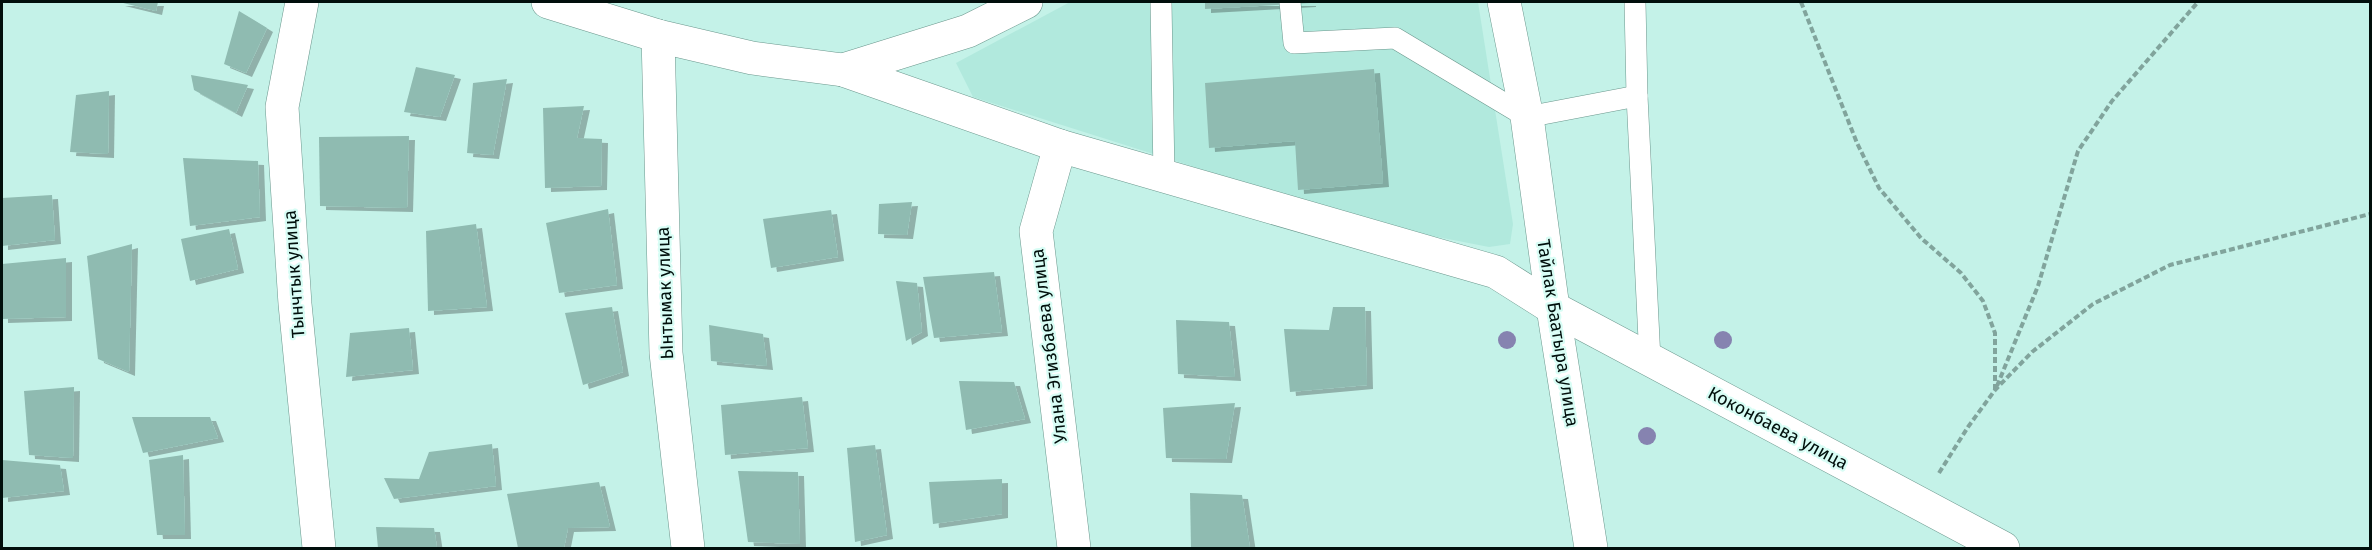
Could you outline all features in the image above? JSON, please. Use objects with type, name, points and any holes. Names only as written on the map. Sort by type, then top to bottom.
[{"type":"street","name":"Тынчтык улица","points":[[302,2],[282,107],[295,304],[319,549]]},
{"type":"street","points":[[548,2],[658,36],[752,58],[843,70],[968,31],[1026,2]]},
{"type":"street","name":"Тайлак Баатыра улица","points":[[1504,2],[1527,117],[1553,308],[1591,549]]},
{"type":"street","name":"Тайлак Баатыра улица","points":[[1526,2],[1527,117]]},
{"type":"street","name":"Ынтымак улица","points":[[658,36],[666,353],[688,549]]},
{"type":"street","name":"Коконбаева улица","points":[[843,70],[1060,146],[1497,272],[1553,308],[2003,549]]},
{"type":"street","name":"Улана Эгизбаева улица","points":[[1060,146],[1036,231],[1074,549]]},
{"type":"lane","points":[[1161,2],[1164,176]]},
{"type":"lane","points":[[1290,2],[1294,43],[1395,38],[1527,117],[1637,96]]},
{"type":"lane","points":[[1635,2],[1637,96],[1650,360]]},
{"type":"path","points":[[1801,2],[1857,143],[1879,188],[1921,238],[1961,273],[1983,301],[1995,333],[1995,390]]},
{"type":"path","points":[[1995,390],[2038,286],[2078,151],[2112,101],[2198,2]]},
{"type":"path","points":[[1919,504],[1968,427],[1995,390],[2032,352],[2093,304],[2170,265],[2370,214]]},
{"type":"shaded area","points":[[1070,2],[1478,2],[1513,224],[1510,244],[1489,247],[1381,226],[973,97],[956,63]]},
{"type":"building","points":[[119,2],[158,2],[156,11]]},
{"type":"building","points":[[1205,2],[1310,2],[1310,3],[1205,9]]},
{"type":"building","points":[[239,11],[267,28],[246,73],[224,64]]},
{"type":"building","points":[[416,67],[455,75],[440,117],[404,112]]},
{"type":"building","points":[[1374,69],[1383,183],[1298,190],[1295,141],[1209,148],[1205,83]]},
{"type":"building","points":[[191,75],[248,85],[236,113],[194,90]]},
{"type":"building","points":[[507,79],[493,155],[467,153],[473,83]]},
{"type":"building","points":[[109,91],[108,154],[70,152],[76,95]]},
{"type":"building","points":[[584,106],[577,138],[602,139],[601,186],[545,188],[543,108]]},
{"type":"building","points":[[409,136],[407,208],[320,206],[319,137]]},
{"type":"building","points":[[183,158],[258,161],[260,217],[190,226]]},
{"type":"building","points":[[52,195],[55,240],[2,246],[2,198]]},
{"type":"building","points":[[912,202],[907,235],[878,234],[879,204]]},
{"type":"building","points":[[608,209],[617,285],[559,293],[546,223]]},
{"type":"building","points":[[831,210],[838,257],[771,268],[763,219]]},
{"type":"building","points":[[476,224],[487,307],[428,311],[426,231]]},
{"type":"building","points":[[229,229],[238,269],[190,281],[181,239]]},
{"type":"building","points":[[132,244],[129,372],[98,359],[87,256]]},
{"type":"building","points":[[66,258],[66,317],[2,319],[2,264]]},
{"type":"building","points":[[994,272],[1002,332],[934,338],[923,277]]},
{"type":"building","points":[[896,281],[917,283],[922,332],[906,341]]},
{"type":"building","points":[[612,307],[623,372],[583,385],[565,313]]},
{"type":"building","points":[[1333,307],[1365,307],[1367,385],[1290,392],[1284,329],[1329,330]]},
{"type":"building","points":[[1176,320],[1229,322],[1235,377],[1178,374]]},
{"type":"building","points":[[709,325],[763,334],[767,366],[711,361]]},
{"type":"building","points":[[409,328],[413,370],[346,377],[350,333]]},
{"type":"building","points":[[959,381],[1014,382],[1025,419],[966,430]]},
{"type":"building","points":[[74,387],[73,458],[29,455],[24,391]]},
{"type":"building","points":[[802,397],[808,448],[725,455],[721,405]]},
{"type":"building","points":[[1235,403],[1226,459],[1166,458],[1163,408]]},
{"type":"building","points":[[132,417],[210,417],[218,438],[143,453]]},
{"type":"building","points":[[492,444],[496,486],[394,499],[384,478],[419,479],[429,452]]},
{"type":"building","points":[[875,445],[887,535],[855,542],[847,448]]},
{"type":"building","points":[[183,455],[185,535],[157,535],[149,460]]},
{"type":"building","points":[[2,460],[60,465],[64,491],[2,498]]},
{"type":"building","points":[[738,471],[798,472],[800,544],[748,542]]},
{"type":"building","points":[[1002,479],[1002,514],[933,524],[929,482]]},
{"type":"building","points":[[599,482],[610,527],[568,528],[564,548],[518,548],[507,494]]},
{"type":"building","points":[[1190,493],[1242,495],[1250,548],[1191,548]]},
{"type":"building","points":[[376,527],[434,528],[437,548],[378,548]]}]
